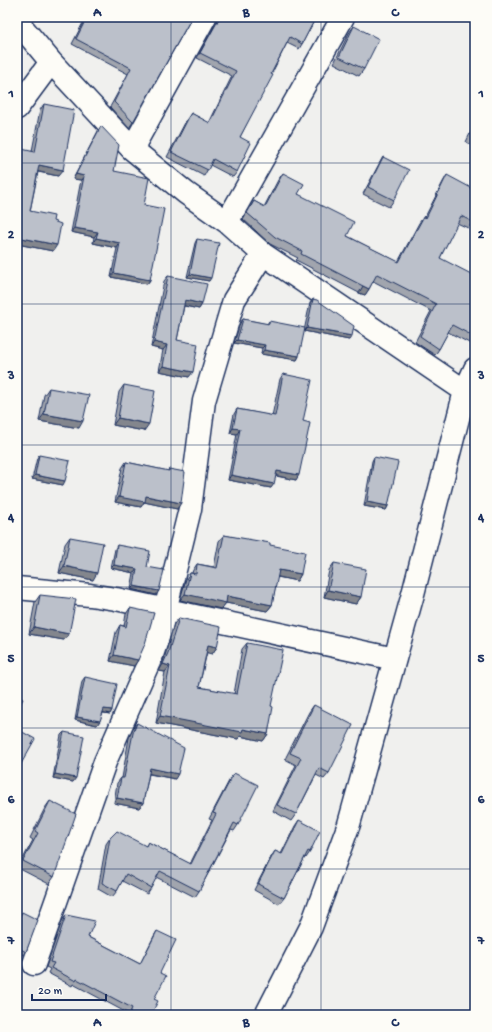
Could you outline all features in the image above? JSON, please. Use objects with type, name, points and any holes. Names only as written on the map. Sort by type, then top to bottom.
[{"type":"street","points":[[132,149],[205,17]]},
{"type":"street","points":[[227,222],[343,17]]},
{"type":"street","points":[[17,21],[51,62],[132,149],[186,193],[227,222],[263,254],[465,390]]},
{"type":"street","points":[[17,108],[51,62]]},
{"type":"street","points":[[34,964],[105,762],[152,655],[165,610],[190,509],[204,401],[234,300],[263,254]]},
{"type":"street","points":[[266,1015],[311,927],[349,824],[395,659],[465,390],[475,369]]},
{"type":"street","points":[[17,588],[90,595],[395,659]]},
{"type":"building","points":[[87,17],[165,17],[169,19],[170,17],[192,17],[133,122],[114,102],[131,68],[76,39]]},
{"type":"building","points":[[220,17],[316,17],[302,44],[290,37],[271,74],[273,75],[240,137],[251,143],[237,172],[213,159],[208,170],[171,152],[191,113],[210,123],[236,71],[200,53]]},
{"type":"building","points":[[354,26],[379,39],[364,69],[339,57]]},
{"type":"building","points":[[44,104],[74,110],[63,170],[39,165],[30,211],[54,216],[53,221],[61,224],[57,245],[17,237],[17,148],[35,152]]},
{"type":"building","points":[[101,126],[119,145],[114,171],[149,178],[144,205],[164,209],[150,280],[114,273],[120,243],[96,238],[98,232],[74,228],[84,176],[76,174]]},
{"type":"building","points":[[475,126],[475,137],[471,135]]},
{"type":"building","points":[[383,157],[409,170],[394,200],[368,187]]},
{"type":"building","points":[[283,173],[304,184],[298,194],[354,222],[347,236],[399,262],[424,216],[426,218],[447,175],[475,190],[475,218],[473,222],[461,216],[440,258],[475,276],[475,290],[473,294],[475,296],[475,337],[452,325],[439,349],[420,336],[436,304],[377,274],[369,289],[301,254],[302,251],[275,237],[247,213],[254,201],[265,207]]},
{"type":"building","points":[[197,239],[219,243],[211,278],[190,274]]},
{"type":"building","points":[[168,276],[207,284],[202,304],[185,300],[177,340],[198,344],[193,372],[163,366],[167,345],[154,342]]},
{"type":"building","points":[[313,299],[317,300],[354,326],[352,336],[307,328]]},
{"type":"building","points":[[243,319],[269,324],[269,321],[305,328],[299,356],[264,350],[265,345],[237,340]]},
{"type":"building","points":[[283,374],[312,380],[303,421],[310,423],[299,475],[277,471],[274,484],[231,475],[240,429],[233,428],[237,409],[275,416]]},
{"type":"building","points":[[124,385],[155,391],[149,424],[118,418]]},
{"type":"building","points":[[49,388],[89,395],[83,421],[44,414]]},
{"type":"building","points":[[39,455],[70,461],[65,481],[35,475]]},
{"type":"building","points":[[374,457],[398,462],[388,506],[367,502]]},
{"type":"building","points":[[126,462],[169,471],[169,469],[185,472],[181,503],[146,496],[145,502],[119,497]]},
{"type":"building","points":[[224,535],[270,543],[270,545],[305,552],[301,574],[279,570],[272,605],[227,596],[226,603],[185,594],[190,573],[196,574],[197,564],[217,568]]},
{"type":"building","points":[[70,537],[103,543],[97,573],[64,566]]},
{"type":"building","points":[[117,545],[150,551],[147,567],[164,570],[159,591],[134,586],[137,569],[114,565]]},
{"type":"building","points":[[334,563],[366,569],[361,597],[328,590]]},
{"type":"building","points":[[40,595],[76,599],[69,634],[34,627]]},
{"type":"building","points":[[130,608],[154,613],[145,644],[138,660],[114,655],[120,625],[126,627]]},
{"type":"building","points":[[179,618],[221,627],[217,647],[208,645],[199,687],[237,694],[247,643],[283,650],[271,706],[273,707],[268,734],[243,729],[242,732],[160,716],[170,666],[163,664]]},
{"type":"building","points":[[85,677],[117,684],[112,710],[104,709],[100,721],[77,717]]},
{"type":"building","points":[[17,696],[23,699],[17,710]]},
{"type":"building","points":[[314,705],[353,725],[329,773],[319,768],[296,814],[277,805],[301,758],[290,753]]},
{"type":"building","points":[[137,723],[184,748],[178,774],[150,768],[143,803],[117,798],[121,778],[124,778],[133,733]]},
{"type":"building","points":[[17,729],[35,739],[21,764],[17,763]]},
{"type":"building","points":[[64,732],[84,736],[76,778],[55,774]]},
{"type":"building","points":[[234,773],[258,785],[238,825],[234,823],[199,891],[160,871],[151,888],[126,874],[117,891],[102,883],[110,838],[117,831],[146,846],[148,842],[191,864],[216,814],[213,813]]},
{"type":"building","points":[[50,801],[76,814],[54,877],[23,861],[38,833],[35,831]]},
{"type":"building","points":[[299,820],[320,831],[284,898],[258,884],[275,851],[282,854]]},
{"type":"building","points":[[22,912],[38,920],[26,952],[17,947],[17,922]]},
{"type":"building","points":[[66,915],[95,921],[88,937],[140,964],[157,931],[176,940],[160,973],[166,976],[154,999],[158,1001],[151,1015],[129,1015],[132,1008],[77,979],[76,981],[51,968],[54,963],[50,962]]}]
